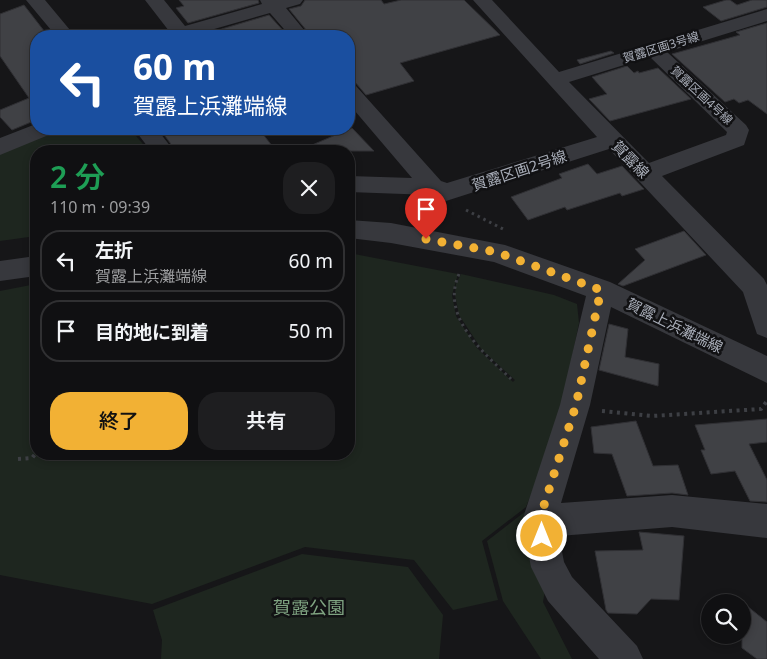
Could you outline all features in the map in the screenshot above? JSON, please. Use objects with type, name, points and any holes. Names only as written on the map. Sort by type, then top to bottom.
[{"type":"street","points":[[35,0],[61,30]]},
{"type":"street","points":[[154,0],[173,30]]},
{"type":"street","points":[[188,30],[271,2],[294,0]]},
{"type":"street","name":"賀露線","points":[[482,0],[554,80],[755,287],[767,326]]},
{"type":"street","points":[[271,2],[295,30]]},
{"type":"street","name":"賀露区画3号線","points":[[554,80],[767,15]]},
{"type":"street","name":"賀露区画4号線","points":[[645,173],[736,140],[738,130],[653,49]]},
{"type":"street","points":[[355,98],[433,188]]},
{"type":"street","points":[[0,147],[30,134]]},
{"type":"street","name":"賀露区画2号線","points":[[355,184],[433,188],[446,192],[613,140]]},
{"type":"street","name":"賀露上浜灘端線","points":[[355,229],[391,232],[496,252],[601,290],[767,370]]},
{"type":"street","points":[[0,272],[30,267]]},
{"type":"street","points":[[601,290],[574,408],[539,521],[548,568],[560,589],[624,659]]},
{"type":"street","points":[[539,521],[672,511],[767,521]]},
{"type":"path","points":[[433,188],[450,201],[510,232]]},
{"type":"path","points":[[459,274],[453,295],[457,315],[478,348],[511,379]]},
{"type":"path","points":[[574,408],[652,416],[761,409],[767,401]]},
{"type":"path","points":[[18,459],[30,458]]},
{"type":"green space","points":[[41,135],[135,135],[144,145],[30,145],[30,237],[0,241],[0,152]]},
{"type":"green space","points":[[355,254],[458,274],[452,295],[456,316],[477,348],[513,382],[515,380],[482,350],[459,315],[455,295],[456,284],[461,274],[554,295],[577,304],[579,323],[557,430],[526,507],[482,541],[498,600],[453,610],[414,560],[305,547],[152,604],[0,575],[0,291],[30,285],[30,460],[355,460]]},
{"type":"green space","points":[[526,511],[545,590],[543,602],[572,659],[541,659],[503,601],[487,541]]},
{"type":"green space","name":"賀露公園","points":[[302,554],[408,567],[443,615],[439,659],[161,659],[162,640],[153,610]]},
{"type":"building","points":[[179,0],[258,0],[259,3],[188,23],[176,8],[184,6]]},
{"type":"building","points":[[305,0],[381,0],[384,4],[401,0],[464,0],[500,35],[400,63],[414,81],[366,95],[355,82],[355,30],[306,30],[289,9],[301,6]]},
{"type":"building","points":[[730,0],[737,5],[752,0],[767,0],[767,7],[721,21],[703,7]]},
{"type":"building","points":[[24,5],[43,30],[30,30],[30,122],[12,130],[0,117],[0,110],[29,98],[0,56],[0,14]]},
{"type":"building","points":[[269,15],[283,30],[218,30]]},
{"type":"building","points":[[767,23],[767,114],[748,100],[739,103],[734,99],[725,102],[672,54],[740,35],[736,32]]},
{"type":"building","points":[[611,51],[614,53],[580,64],[577,60]]},
{"type":"building","points":[[627,66],[634,73],[658,68],[691,99],[610,121],[589,99],[607,94],[592,77]]},
{"type":"building","points":[[355,131],[374,151],[355,151],[355,145],[312,145],[336,135],[355,135]]},
{"type":"building","points":[[264,135],[271,145],[172,145],[165,136]]},
{"type":"building","points":[[588,164],[597,174],[622,166],[644,189],[622,196],[620,193],[567,210],[565,207],[528,220],[511,197],[562,178],[559,174]]},
{"type":"building","points":[[684,231],[706,255],[623,286],[618,284],[645,260],[635,249]]},
{"type":"building","points":[[609,324],[628,329],[625,357],[659,364],[658,386],[599,370]]},
{"type":"building","points":[[767,419],[767,442],[749,444],[767,480],[767,502],[750,501],[735,471],[711,474],[701,450],[705,450],[695,425]]},
{"type":"building","points":[[636,421],[653,466],[678,465],[688,495],[672,493],[627,496],[612,454],[594,453],[591,427]]},
{"type":"building","points":[[639,532],[684,536],[679,600],[651,599],[637,614],[608,613],[595,551],[643,550]]},
{"type":"building","points":[[751,609],[767,622],[767,659],[757,659],[742,648],[742,644],[751,644]]},
{"type":"route","points":[[426,239],[496,252],[601,290],[576,405],[539,521],[542,536]]}]
